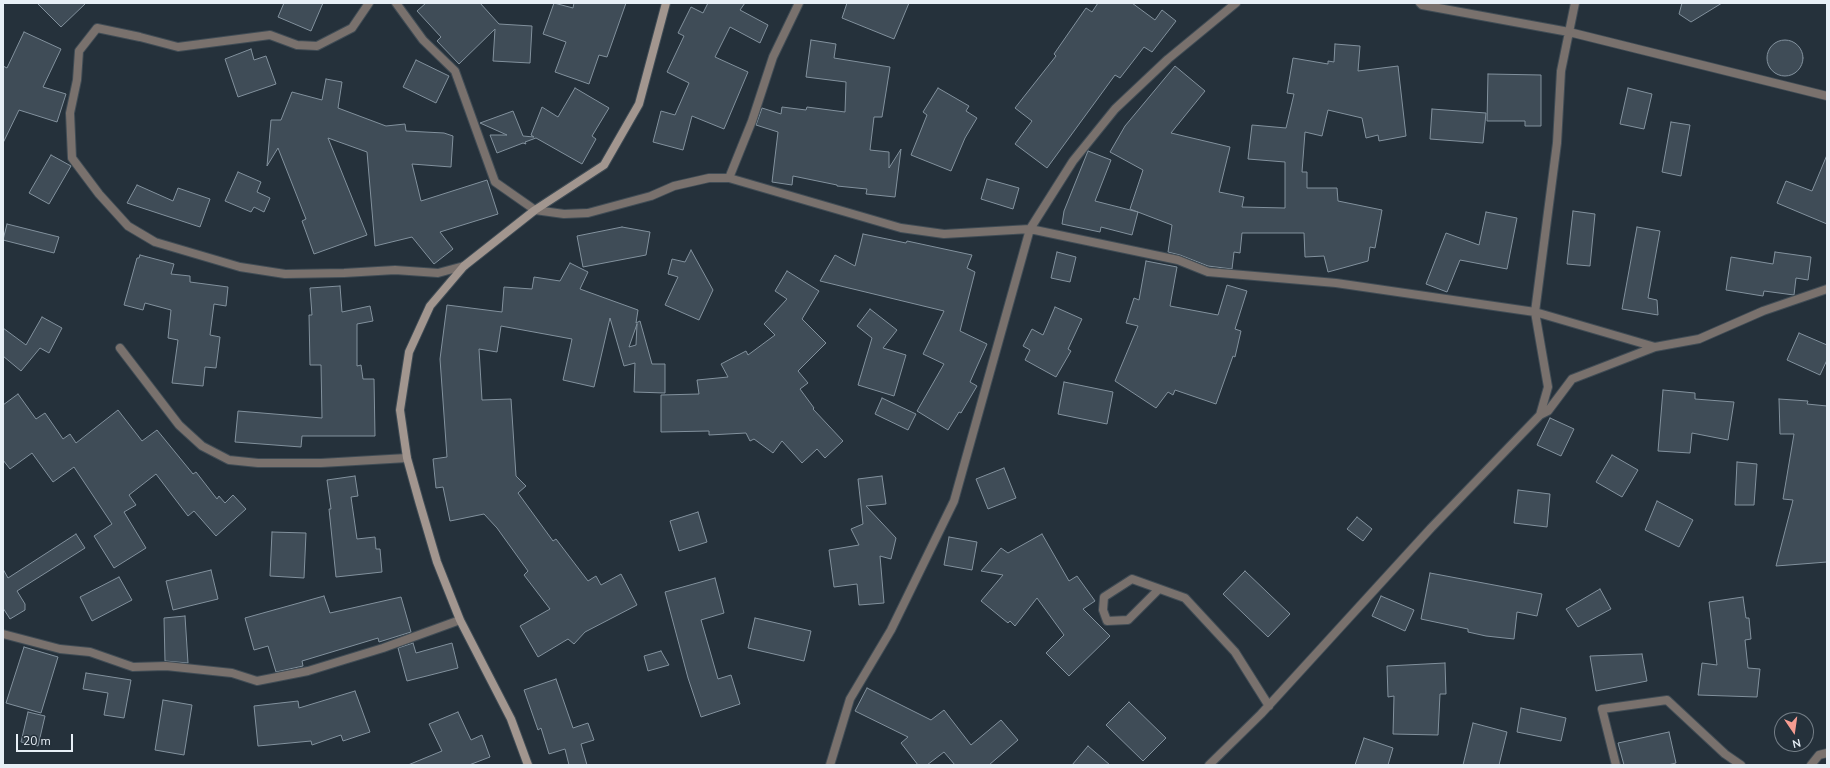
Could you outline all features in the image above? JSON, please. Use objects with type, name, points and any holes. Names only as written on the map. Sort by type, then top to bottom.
[{"type":"street","points":[[369,3],[352,28],[317,46],[297,45],[270,35],[178,47],[140,36],[97,28],[79,51],[77,80],[70,113],[72,158],[99,194],[128,226],[155,242],[240,267],[285,274],[395,270],[438,273],[464,266]]},
{"type":"street","points":[[396,3],[424,40],[455,71],[495,182],[535,210],[564,214],[588,213],[651,196],[674,186],[709,178],[729,178],[912,230],[944,234],[1030,229],[1178,260],[1208,272],[1336,283],[1535,312],[1655,347]]},
{"type":"street","points":[[528,765],[511,719],[460,620],[437,562],[407,458],[400,410],[409,352],[430,306],[464,266],[535,210],[604,165],[638,104],[666,3]]},
{"type":"street","points":[[729,178],[752,121],[773,57],[799,3]]},
{"type":"street","points":[[830,765],[850,699],[890,630],[954,501],[1030,229],[1073,161],[1115,109],[1168,59],[1236,3]]},
{"type":"street","points":[[1420,3],[1422,5],[1569,32],[1827,96]]},
{"type":"street","points":[[1540,415],[1548,387],[1535,312],[1557,143],[1561,71],[1575,3]]},
{"type":"street","points":[[1209,765],[1269,706],[1430,528],[1540,415],[1548,411],[1572,379],[1655,347],[1699,339],[1763,311],[1827,289]]},
{"type":"street","points":[[120,348],[179,425],[202,446],[229,460],[258,463],[321,463],[407,458]]},
{"type":"street","points":[[1159,589],[1128,620],[1106,620],[1102,610],[1104,597],[1132,579],[1185,598],[1235,652],[1269,706]]},
{"type":"street","points":[[3,634],[60,649],[90,652],[133,667],[173,666],[232,673],[257,681],[308,671],[383,648],[460,620]]},
{"type":"street","points":[[1616,765],[1602,709],[1667,700],[1724,754],[1741,765]]},
{"type":"street","points":[[1811,765],[1819,755],[1827,753]]},
{"type":"building","points":[[37,3],[86,3],[61,27]]},
{"type":"building","points":[[284,3],[323,3],[311,31],[278,17]]},
{"type":"building","points":[[426,3],[480,3],[499,24],[532,26],[530,63],[493,61],[495,29],[459,64],[437,41],[441,37],[417,11]]},
{"type":"building","points":[[554,3],[573,8],[574,3],[626,3],[607,57],[599,55],[589,84],[555,72],[566,42],[543,34]]},
{"type":"building","points":[[708,3],[745,3],[740,10],[768,25],[760,43],[730,27],[715,57],[748,72],[724,129],[692,116],[683,150],[653,142],[661,111],[675,115],[689,83],[667,72],[684,36],[678,33],[691,7],[703,13]]},
{"type":"building","points":[[847,3],[909,3],[894,39],[842,18]]},
{"type":"building","points":[[1098,3],[1132,3],[1155,20],[1162,10],[1176,21],[1152,52],[1144,47],[1120,78],[1115,75],[1047,168],[1015,144],[1032,121],[1015,108],[1056,56],[1054,54],[1086,8],[1092,12]]},
{"type":"building","points":[[1682,3],[1722,3],[1691,22],[1679,14]]},
{"type":"building","points":[[24,32],[61,49],[43,87],[66,94],[57,122],[19,110],[3,143],[3,66],[7,68]]},
{"type":"building","points":[[811,40],[836,44],[834,58],[890,67],[882,117],[874,117],[870,150],[889,152],[889,168],[901,149],[895,197],[866,194],[867,189],[837,186],[793,176],[792,185],[772,182],[778,132],[756,125],[762,108],[781,114],[782,107],[806,110],[807,107],[845,112],[846,82],[806,77]]},
{"type":"building","points":[[1785,40],[1798,45],[1803,58],[1798,71],[1785,76],[1772,71],[1767,58],[1772,45]]},
{"type":"building","points":[[1335,44],[1360,46],[1358,71],[1398,66],[1406,136],[1379,141],[1378,135],[1366,138],[1362,118],[1328,110],[1322,136],[1305,132],[1302,172],[1307,172],[1307,188],[1337,188],[1338,201],[1382,210],[1375,248],[1370,247],[1368,261],[1328,272],[1324,256],[1305,257],[1304,233],[1242,233],[1240,253],[1234,252],[1232,269],[1208,266],[1168,252],[1172,225],[1130,209],[1143,170],[1110,152],[1125,126],[1175,66],[1205,91],[1171,133],[1230,147],[1219,192],[1244,197],[1242,207],[1285,208],[1285,162],[1248,159],[1252,125],[1286,128],[1294,94],[1287,93],[1293,58],[1328,64],[1328,61],[1334,62]]},
{"type":"building","points":[[251,49],[254,60],[266,56],[276,84],[238,97],[225,59]]},
{"type":"building","points":[[416,60],[449,76],[436,103],[403,87]]},
{"type":"building","points":[[1488,74],[1541,75],[1541,126],[1525,126],[1525,121],[1487,121]]},
{"type":"building","points":[[326,79],[342,82],[338,108],[386,126],[405,124],[406,131],[444,133],[453,136],[451,167],[412,164],[421,201],[487,180],[498,214],[440,232],[453,249],[434,264],[412,237],[375,246],[367,152],[328,138],[367,235],[314,254],[302,221],[306,219],[278,148],[267,166],[271,120],[281,120],[292,92],[322,100]]},
{"type":"building","points":[[575,88],[609,108],[592,136],[596,139],[582,164],[536,138],[525,142],[526,144],[523,143],[497,153],[490,135],[507,135],[480,123],[513,111],[523,136],[534,137],[531,135],[542,107],[558,117]]},
{"type":"building","points":[[938,88],[969,106],[966,111],[977,118],[965,138],[951,171],[911,155],[927,115],[923,112]]},
{"type":"building","points":[[1628,88],[1652,94],[1644,129],[1620,124]]},
{"type":"building","points":[[1432,109],[1486,113],[1483,143],[1430,139]]},
{"type":"building","points":[[1671,122],[1690,125],[1681,176],[1662,172]]},
{"type":"building","points":[[1088,151],[1111,160],[1095,201],[1138,212],[1132,235],[1101,227],[1100,232],[1062,224],[1064,211]]},
{"type":"building","points":[[51,155],[71,166],[49,204],[29,193]]},
{"type":"building","points":[[1827,155],[1827,224],[1777,203],[1786,181],[1812,191]]},
{"type":"building","points":[[238,172],[261,182],[257,192],[270,198],[264,212],[254,207],[251,212],[225,201]]},
{"type":"building","points":[[987,179],[1019,188],[1013,209],[981,199]]},
{"type":"building","points":[[137,185],[173,201],[178,188],[210,199],[200,227],[127,203]]},
{"type":"building","points":[[1573,211],[1595,214],[1590,266],[1567,264]]},
{"type":"building","points":[[1486,212],[1517,218],[1507,269],[1460,260],[1447,292],[1426,284],[1446,233],[1479,245]]},
{"type":"building","points":[[7,224],[59,237],[54,253],[3,240]]},
{"type":"building","points":[[622,227],[650,232],[646,255],[583,267],[577,236]]},
{"type":"building","points":[[1637,227],[1660,231],[1648,298],[1657,300],[1658,315],[1622,309]]},
{"type":"building","points":[[863,234],[906,243],[907,241],[972,255],[967,268],[975,272],[960,331],[987,344],[970,382],[977,386],[961,413],[959,412],[948,430],[917,411],[944,364],[923,354],[944,311],[820,281],[835,255],[855,266]]},
{"type":"building","points":[[691,250],[713,290],[699,320],[665,305],[678,277],[668,274],[672,259],[685,262]]},
{"type":"building","points":[[1057,252],[1076,257],[1070,282],[1051,278]]},
{"type":"building","points":[[1775,252],[1811,257],[1808,280],[1796,278],[1794,295],[1764,291],[1763,296],[1726,290],[1731,257],[1773,264]]},
{"type":"building","points":[[140,255],[174,264],[171,274],[190,276],[190,282],[228,287],[226,306],[214,304],[210,335],[220,337],[216,368],[205,367],[203,386],[172,383],[178,340],[168,338],[171,310],[145,303],[143,310],[124,305],[137,258],[139,258]]},
{"type":"building","points":[[1146,261],[1177,267],[1170,306],[1218,315],[1227,285],[1247,291],[1235,329],[1241,331],[1235,357],[1233,356],[1216,404],[1175,390],[1173,395],[1168,392],[1156,408],[1115,381],[1138,326],[1126,323],[1134,298],[1139,300]]},
{"type":"building","points":[[570,263],[588,272],[580,289],[638,310],[636,323],[640,321],[652,364],[665,364],[665,393],[634,392],[635,363],[624,366],[610,318],[594,387],[563,380],[572,339],[501,326],[497,352],[479,349],[482,400],[511,399],[516,476],[526,486],[518,493],[553,541],[556,539],[588,581],[596,576],[601,585],[621,574],[637,605],[585,632],[574,644],[568,639],[538,657],[520,626],[550,609],[524,575],[528,571],[497,528],[484,514],[450,521],[443,487],[436,488],[433,459],[447,457],[440,359],[447,305],[502,312],[504,287],[532,289],[534,277],[560,281]],"holes":[[[637,324],[636,345],[629,347]]]},
{"type":"building","points":[[787,271],[819,291],[802,319],[826,343],[798,371],[808,383],[800,389],[814,408],[813,409],[843,441],[825,458],[817,449],[802,463],[782,441],[773,453],[754,439],[750,441],[746,433],[709,435],[709,431],[661,432],[661,395],[699,394],[697,380],[728,377],[721,364],[746,351],[748,355],[775,335],[764,324],[787,299],[775,291]]},
{"type":"building","points":[[340,286],[342,312],[370,306],[373,321],[357,324],[357,366],[361,365],[363,379],[374,379],[375,436],[302,436],[301,447],[235,442],[238,411],[322,418],[321,365],[310,365],[309,315],[312,315],[310,288]]},
{"type":"building","points":[[1055,307],[1082,319],[1068,349],[1071,351],[1056,377],[1025,360],[1030,350],[1023,346],[1032,329],[1043,335]]},
{"type":"building","points":[[870,309],[897,330],[883,348],[906,355],[894,396],[858,385],[872,338],[857,326]]},
{"type":"building","points":[[42,317],[62,328],[49,353],[40,348],[21,371],[3,356],[3,328],[26,345]]},
{"type":"building","points":[[1799,333],[1827,345],[1827,360],[1820,375],[1787,360]]},
{"type":"building","points":[[1064,382],[1113,392],[1107,424],[1058,414]]},
{"type":"building","points":[[1663,390],[1695,393],[1695,399],[1734,402],[1728,440],[1692,433],[1690,453],[1658,451]]},
{"type":"building","points":[[18,394],[36,419],[45,413],[63,439],[70,434],[76,443],[118,410],[142,441],[157,430],[193,474],[196,472],[217,499],[219,496],[225,503],[233,495],[246,509],[216,536],[194,511],[188,516],[156,474],[129,495],[136,505],[124,512],[146,548],[114,568],[94,536],[112,524],[74,467],[53,482],[32,453],[10,469],[3,460],[3,405]]},
{"type":"building","points":[[882,398],[916,414],[908,430],[875,414]]},
{"type":"building","points":[[1779,399],[1808,401],[1807,404],[1827,406],[1827,562],[1776,566],[1793,500],[1783,499],[1794,434],[1780,434]]},
{"type":"building","points":[[1550,418],[1574,429],[1561,456],[1537,445]]},
{"type":"building","points":[[1612,455],[1638,470],[1622,497],[1596,482]]},
{"type":"building","points":[[1737,462],[1757,464],[1754,505],[1735,505]]},
{"type":"building","points":[[1004,468],[1016,498],[988,509],[976,479]]},
{"type":"building","points":[[355,476],[358,496],[351,497],[357,539],[375,537],[376,549],[380,549],[382,572],[336,577],[329,509],[331,509],[327,480]]},
{"type":"building","points":[[882,476],[886,504],[866,506],[896,538],[891,559],[880,556],[884,603],[859,605],[857,584],[834,587],[829,550],[859,545],[851,529],[863,524],[858,479]]},
{"type":"building","points":[[1518,490],[1550,494],[1547,527],[1514,523]]},
{"type":"building","points":[[1657,501],[1693,520],[1679,547],[1645,530]]},
{"type":"building","points":[[698,512],[707,542],[679,551],[670,521]]},
{"type":"building","points":[[1357,517],[1372,529],[1363,541],[1347,529]]},
{"type":"building","points":[[272,532],[306,533],[304,578],[270,576]]},
{"type":"building","points":[[76,534],[85,548],[17,591],[25,604],[25,610],[10,619],[3,608],[3,569],[8,578]]},
{"type":"building","points":[[1042,534],[1069,581],[1077,576],[1095,601],[1083,609],[1110,636],[1069,676],[1046,653],[1064,635],[1037,598],[1015,626],[1010,621],[1008,623],[981,601],[1003,575],[981,571],[1001,548],[1008,553]]},
{"type":"building","points":[[949,537],[977,542],[972,570],[944,565]]},
{"type":"building","points":[[211,570],[218,599],[173,610],[166,581]]},
{"type":"building","points":[[1245,571],[1290,614],[1268,637],[1223,594]]},
{"type":"building","points":[[1430,573],[1542,594],[1537,616],[1517,612],[1514,639],[1486,636],[1468,632],[1468,629],[1421,619]]},
{"type":"building","points":[[119,577],[132,600],[92,621],[80,597]]},
{"type":"building","points":[[715,578],[724,613],[701,620],[718,679],[731,675],[740,704],[701,717],[688,678],[665,592]]},
{"type":"building","points":[[1600,589],[1611,609],[1578,627],[1566,609]]},
{"type":"building","points":[[324,596],[330,613],[401,597],[411,632],[379,642],[378,638],[302,661],[303,666],[276,672],[268,646],[254,650],[245,618]]},
{"type":"building","points":[[1381,596],[1414,610],[1405,631],[1372,616]]},
{"type":"building","points":[[1743,597],[1746,618],[1749,618],[1751,639],[1745,640],[1748,668],[1760,669],[1757,697],[1698,695],[1702,663],[1717,665],[1709,602]]},
{"type":"building","points":[[185,616],[188,663],[165,661],[164,618]]},
{"type":"building","points":[[755,618],[811,631],[804,661],[748,648]]},
{"type":"building","points":[[413,643],[416,653],[452,643],[458,668],[407,681],[398,648]]},
{"type":"building","points":[[24,647],[58,657],[41,713],[6,703]]},
{"type":"building","points":[[661,651],[669,665],[648,671],[644,656]]},
{"type":"building","points":[[1642,654],[1647,681],[1596,691],[1590,656]]},
{"type":"building","points":[[1445,663],[1446,694],[1440,694],[1438,735],[1393,734],[1394,696],[1388,697],[1387,666]]},
{"type":"building","points":[[86,673],[131,680],[124,718],[104,715],[108,693],[83,689]]},
{"type":"building","points":[[556,679],[573,728],[588,723],[594,740],[581,744],[587,765],[569,765],[565,749],[549,754],[541,728],[538,730],[524,690]]},
{"type":"building","points":[[867,688],[931,720],[944,710],[971,745],[1001,720],[1018,740],[989,765],[955,765],[944,752],[927,765],[918,765],[901,743],[908,737],[855,711]]},
{"type":"building","points":[[355,691],[370,732],[343,741],[341,735],[312,745],[311,741],[258,746],[254,706],[298,701],[299,708]]},
{"type":"building","points":[[163,700],[192,705],[184,755],[155,750]]},
{"type":"building","points":[[1129,702],[1166,738],[1143,761],[1106,725]]},
{"type":"building","points":[[1521,708],[1566,718],[1561,741],[1517,732]]},
{"type":"building","points":[[28,712],[45,716],[38,746],[21,742]]},
{"type":"building","points":[[458,712],[471,740],[482,735],[490,757],[469,765],[408,765],[442,751],[429,724]]},
{"type":"building","points":[[1473,723],[1507,732],[1499,765],[1463,765]]},
{"type":"building","points":[[1669,732],[1676,763],[1668,765],[1624,765],[1618,743]]},
{"type":"building","points":[[1364,738],[1393,748],[1388,765],[1355,765]]},
{"type":"building","points":[[1088,746],[1110,765],[1072,765]]}]
